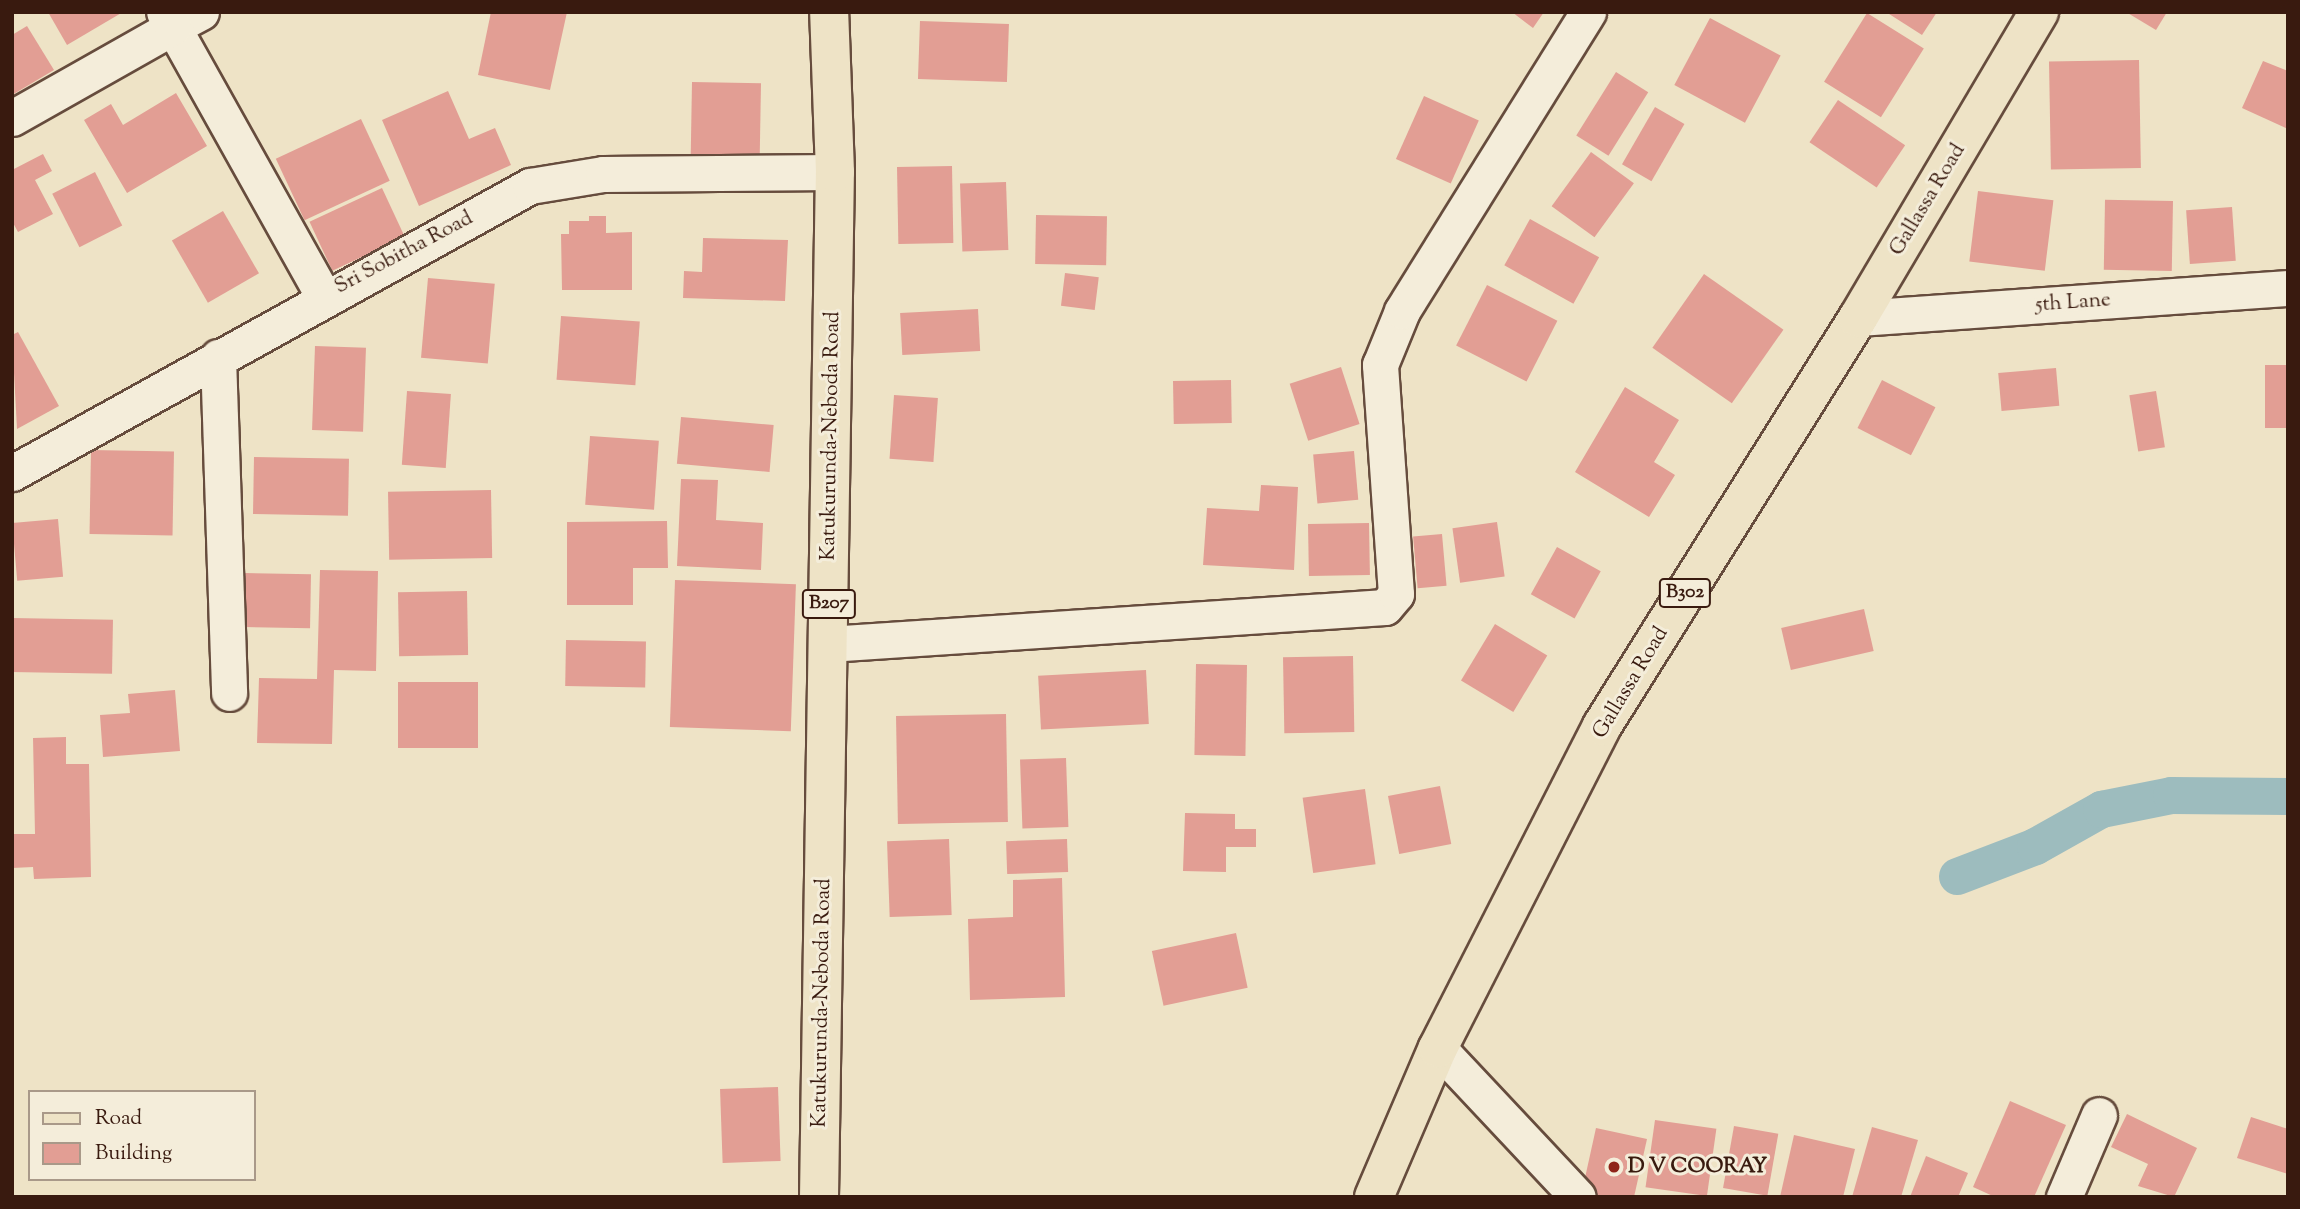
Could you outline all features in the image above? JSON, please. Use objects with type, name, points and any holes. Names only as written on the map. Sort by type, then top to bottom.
[{"type":"main road","name":"Katukurunda-Neboda Road","points":[[819,1197],[835,172],[830,12]]},
{"type":"main road","name":"Gallassa Road","points":[[1374,1197],[1438,1048],[1602,726],[1858,318],[2039,12]]},
{"type":"street","points":[[828,643],[1385,607],[1396,594],[1380,365],[1402,311],[1588,12]]},
{"type":"street","points":[[12,118],[180,17],[324,297]]},
{"type":"street","name":"Sri Sobitha Road","points":[[12,474],[324,297],[530,186],[603,174],[835,172]]},
{"type":"street","name":"5th Lane","points":[[1858,318],[2288,288]]},
{"type":"street","points":[[218,357],[229,693]]},
{"type":"street","points":[[1438,1048],[1578,1197]]},
{"type":"street","points":[[2064,1197],[2099,1115]]},
{"type":"building","points":[[48,12],[123,12],[67,45]]},
{"type":"building","points":[[491,12],[567,12],[550,90],[478,75]]},
{"type":"building","points":[[1512,12],[1544,12],[1533,28]]},
{"type":"building","points":[[1886,12],[1937,12],[1922,35]]},
{"type":"building","points":[[2126,12],[2167,12],[2156,30]]},
{"type":"building","points":[[1867,13],[1924,49],[1881,117],[1824,82]]},
{"type":"building","points":[[1710,18],[1781,56],[1745,123],[1674,85]]},
{"type":"building","points":[[920,21],[1009,24],[1007,82],[918,79]]},
{"type":"building","points":[[27,26],[54,70],[12,95],[12,35]]},
{"type":"building","points":[[2139,60],[2141,168],[2051,170],[2049,62]]},
{"type":"building","points":[[2263,61],[2288,71],[2288,129],[2242,108]]},
{"type":"building","points":[[1616,72],[1648,92],[1608,156],[1576,136]]},
{"type":"building","points":[[692,82],[761,83],[760,159],[691,158]]},
{"type":"building","points":[[448,91],[469,139],[495,128],[511,165],[419,206],[382,120]]},
{"type":"building","points":[[176,93],[207,146],[127,193],[84,120],[111,104],[123,125]]},
{"type":"building","points":[[1424,96],[1479,120],[1451,183],[1396,159]]},
{"type":"building","points":[[1838,100],[1905,145],[1877,188],[1809,142]]},
{"type":"building","points":[[1655,107],[1684,124],[1651,181],[1622,164]]},
{"type":"building","points":[[361,119],[390,181],[305,220],[276,159]]},
{"type":"building","points":[[1591,152],[1634,183],[1594,237],[1552,206]]},
{"type":"building","points":[[43,154],[52,171],[35,180],[53,214],[18,232],[12,221],[12,170]]},
{"type":"building","points":[[952,166],[953,243],[898,244],[897,167]]},
{"type":"building","points":[[95,172],[122,225],[79,247],[52,194]]},
{"type":"building","points":[[1006,182],[1008,250],[962,252],[960,184]]},
{"type":"building","points":[[382,188],[405,237],[332,271],[309,222]]},
{"type":"building","points":[[1978,191],[2053,200],[2045,271],[1969,261]]},
{"type":"building","points":[[2105,200],[2173,201],[2172,271],[2104,270]]},
{"type":"building","points":[[2232,207],[2236,261],[2190,264],[2186,210]]},
{"type":"building","points":[[223,211],[259,273],[208,303],[172,240]]},
{"type":"building","points":[[1036,215],[1107,216],[1106,265],[1035,264]]},
{"type":"building","points":[[589,216],[606,216],[606,233],[632,232],[632,290],[562,290],[561,234],[569,234],[569,221],[589,221]]},
{"type":"building","points":[[1530,219],[1599,257],[1573,304],[1504,265]]},
{"type":"building","points":[[703,238],[788,240],[785,301],[683,298],[684,271],[702,272]]},
{"type":"building","points":[[1065,273],[1099,277],[1095,310],[1061,306]]},
{"type":"building","points":[[1704,274],[1783,330],[1732,403],[1652,348]]},
{"type":"building","points":[[428,278],[495,284],[488,364],[421,358]]},
{"type":"building","points":[[1487,285],[1557,321],[1527,381],[1456,346]]},
{"type":"building","points":[[978,309],[980,351],[902,355],[900,313]]},
{"type":"building","points":[[561,316],[640,322],[635,385],[557,380]]},
{"type":"building","points":[[18,332],[59,406],[17,429],[12,335]]},
{"type":"building","points":[[315,346],[366,348],[363,432],[312,430]]},
{"type":"building","points":[[2265,365],[2288,365],[2288,428],[2265,428]]},
{"type":"building","points":[[1341,367],[1360,424],[1308,441],[1290,384]]},
{"type":"building","points":[[2056,368],[2059,406],[2002,411],[1998,373]]},
{"type":"building","points":[[1231,380],[1232,423],[1174,424],[1173,381]]},
{"type":"building","points":[[1882,380],[1935,407],[1911,455],[1857,428]]},
{"type":"building","points":[[1625,387],[1679,420],[1654,462],[1675,475],[1649,517],[1575,472]]},
{"type":"building","points":[[407,391],[451,394],[446,468],[402,465]]},
{"type":"building","points":[[2156,391],[2165,447],[2138,452],[2129,395]]},
{"type":"building","points":[[894,395],[938,398],[933,462],[890,459]]},
{"type":"building","points":[[681,417],[774,425],[770,472],[677,464]]},
{"type":"building","points":[[590,436],[659,441],[654,510],[585,505]]},
{"type":"building","points":[[91,450],[174,451],[173,535],[90,534]]},
{"type":"building","points":[[1354,451],[1358,500],[1317,503],[1313,455]]},
{"type":"building","points":[[254,457],[349,459],[348,516],[253,514]]},
{"type":"building","points":[[681,479],[718,480],[716,520],[763,523],[761,570],[677,566]]},
{"type":"building","points":[[1261,485],[1298,487],[1294,570],[1203,565],[1207,508],[1259,511]]},
{"type":"building","points":[[491,490],[492,558],[389,560],[388,492]]},
{"type":"building","points":[[58,519],[63,577],[17,581],[12,523]]},
{"type":"building","points":[[667,521],[668,568],[633,568],[633,605],[567,605],[567,522]]},
{"type":"building","points":[[1497,522],[1505,576],[1460,583],[1452,528]]},
{"type":"building","points":[[1369,523],[1370,575],[1309,576],[1308,524]]},
{"type":"building","points":[[1442,534],[1447,586],[1418,588],[1413,537]]},
{"type":"building","points":[[1557,547],[1601,571],[1575,618],[1531,594]]},
{"type":"building","points":[[320,570],[378,571],[376,671],[334,670],[332,744],[257,743],[259,678],[317,679]]},
{"type":"building","points":[[244,573],[311,574],[310,628],[243,627]]},
{"type":"building","points":[[675,580],[796,584],[791,731],[670,727]]},
{"type":"building","points":[[467,591],[468,655],[399,656],[398,592]]},
{"type":"building","points":[[1864,609],[1874,651],[1791,670],[1781,628]]},
{"type":"building","points":[[12,618],[113,620],[112,674],[12,672]]},
{"type":"building","points":[[1495,624],[1547,655],[1513,712],[1461,681]]},
{"type":"building","points":[[566,640],[646,641],[645,687],[565,686]]},
{"type":"building","points":[[1353,656],[1354,732],[1284,733],[1283,657]]},
{"type":"building","points":[[1196,664],[1247,665],[1245,756],[1194,755]]},
{"type":"building","points":[[1146,670],[1149,724],[1041,730],[1038,676]]},
{"type":"building","points":[[398,682],[478,682],[478,748],[398,748]]},
{"type":"building","points":[[175,690],[180,751],[103,757],[100,715],[130,713],[128,694]]},
{"type":"building","points":[[1006,714],[1008,822],[898,824],[896,716]]},
{"type":"building","points":[[66,737],[66,764],[89,764],[91,877],[34,879],[33,867],[12,868],[12,834],[35,834],[33,738]]},
{"type":"building","points":[[1066,758],[1068,827],[1022,829],[1020,760]]},
{"type":"building","points":[[1440,786],[1451,844],[1399,854],[1388,796]]},
{"type":"building","points":[[1365,789],[1376,864],[1313,873],[1303,798]]},
{"type":"building","points":[[1185,813],[1235,814],[1235,829],[1256,829],[1256,847],[1226,847],[1226,872],[1183,871]]},
{"type":"building","points":[[949,839],[952,915],[890,917],[887,841]]},
{"type":"building","points":[[1067,839],[1068,872],[1007,874],[1006,841]]},
{"type":"building","points":[[1062,878],[1065,997],[970,1000],[968,919],[1013,917],[1013,880]]},
{"type":"building","points":[[1236,933],[1248,988],[1164,1006],[1152,951]]},
{"type":"building","points":[[778,1087],[781,1161],[723,1163],[720,1089]]},
{"type":"building","points":[[2010,1101],[2066,1125],[2034,1197],[1995,1197],[1973,1187]]},
{"type":"building","points":[[2127,1114],[2197,1148],[2174,1197],[2138,1186],[2148,1164],[2111,1147]]},
{"type":"building","points":[[2251,1117],[2288,1129],[2288,1174],[2237,1158]]},
{"type":"building","points":[[1655,1120],[1716,1129],[1707,1196],[1646,1187]]},
{"type":"building","points":[[1734,1126],[1778,1134],[1767,1196],[1723,1188]]},
{"type":"building","points":[[1872,1127],[1918,1140],[1901,1197],[1852,1197]]},
{"type":"building","name":"D V COORAY","points":[[1596,1128],[1647,1139],[1634,1197],[1581,1196]]},
{"type":"building","points":[[1794,1135],[1855,1149],[1843,1197],[1780,1197]]},
{"type":"building","points":[[1926,1156],[1968,1173],[1958,1197],[1910,1197]]},
{"type":"waterway","points":[[1957,876],[2035,846],[2101,809],[2171,795],[2288,796]]},
{"type":"place","name":"D V COORAY","points":[[1614,1167]]}]
